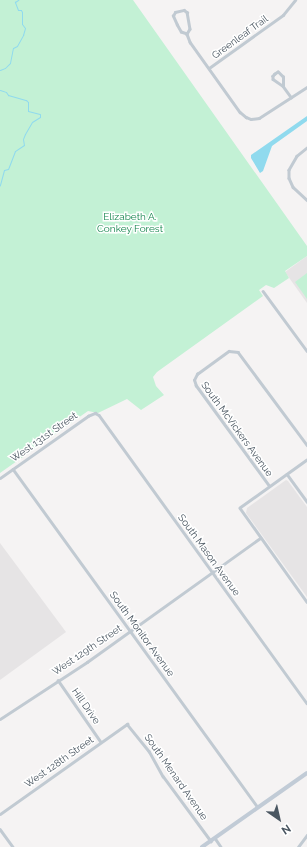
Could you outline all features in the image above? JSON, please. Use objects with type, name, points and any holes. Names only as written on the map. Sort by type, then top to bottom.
[{"type":"main road","points":[[202,847],[307,773]]},
{"type":"street","name":"Greenleaf Trail","points":[[209,68],[283,16],[295,0]]},
{"type":"street","points":[[184,10],[187,12],[190,29],[187,34],[181,32],[177,25],[173,16],[175,12],[184,10]]},
{"type":"street","points":[[187,34],[190,42],[240,112],[251,119],[264,116],[307,88]]},
{"type":"street","points":[[283,86],[283,77],[278,72],[273,76],[273,79],[283,86],[291,97]]},
{"type":"street","points":[[307,148],[297,156],[289,170],[293,187],[307,200]]},
{"type":"street","points":[[264,291],[307,351]]},
{"type":"street","name":"South McVickers Avenue","points":[[269,486],[196,386],[194,380],[197,374],[229,351],[240,353],[307,445]]},
{"type":"street","name":"West 131st Street","points":[[0,478],[88,416],[95,413],[99,415]]},
{"type":"street","name":"South Mason Avenue","points":[[99,415],[307,703]]},
{"type":"street","points":[[307,460],[240,508],[307,602]]},
{"type":"street","name":"South Monitor Avenue","points":[[13,469],[258,808]]},
{"type":"street","name":"South McVickers Avenue","points":[[287,474],[307,502]]},
{"type":"street","name":"West 129th Street","points":[[0,719],[130,631],[260,538]]},
{"type":"street","name":"Hill Drive","points":[[58,680],[101,742]]},
{"type":"street","name":"West 128th Street","points":[[0,814],[127,724]]},
{"type":"street","name":"South Menard Avenue","points":[[127,724],[149,751],[163,776],[213,840],[221,847]]},
{"type":"street","points":[[0,829],[13,847]]},
{"type":"street","points":[[298,847],[307,835]]},
{"type":"shaded area","points":[[307,256],[307,303],[285,272]]},
{"type":"shaded area","points":[[286,480],[307,507],[307,597],[246,513],[247,508]]},
{"type":"shaded area","points":[[0,543],[66,632],[0,680]]},
{"type":"green space","name":"Elizabeth A. Conkey Forest","points":[[0,0],[133,0],[307,246],[307,256],[285,271],[289,278],[274,288],[266,285],[259,290],[263,296],[157,372],[153,377],[156,386],[164,395],[141,410],[127,399],[98,413],[88,411],[0,473]]},
{"type":"green space","points":[[307,273],[307,299],[295,282]]},
{"type":"water","points":[[307,116],[307,121],[272,146],[263,171],[260,173],[251,158],[251,155]]},
{"type":"waterway","points":[[0,70],[5,68],[10,63],[13,48],[17,46],[25,28],[22,24],[22,12],[21,10],[18,10],[15,2],[18,0]]},
{"type":"waterway","points":[[0,90],[6,92],[8,95],[26,100],[28,102],[28,111],[40,114],[40,117],[32,122],[25,134],[23,139],[24,145],[15,151],[8,169],[4,170],[0,185]]}]
